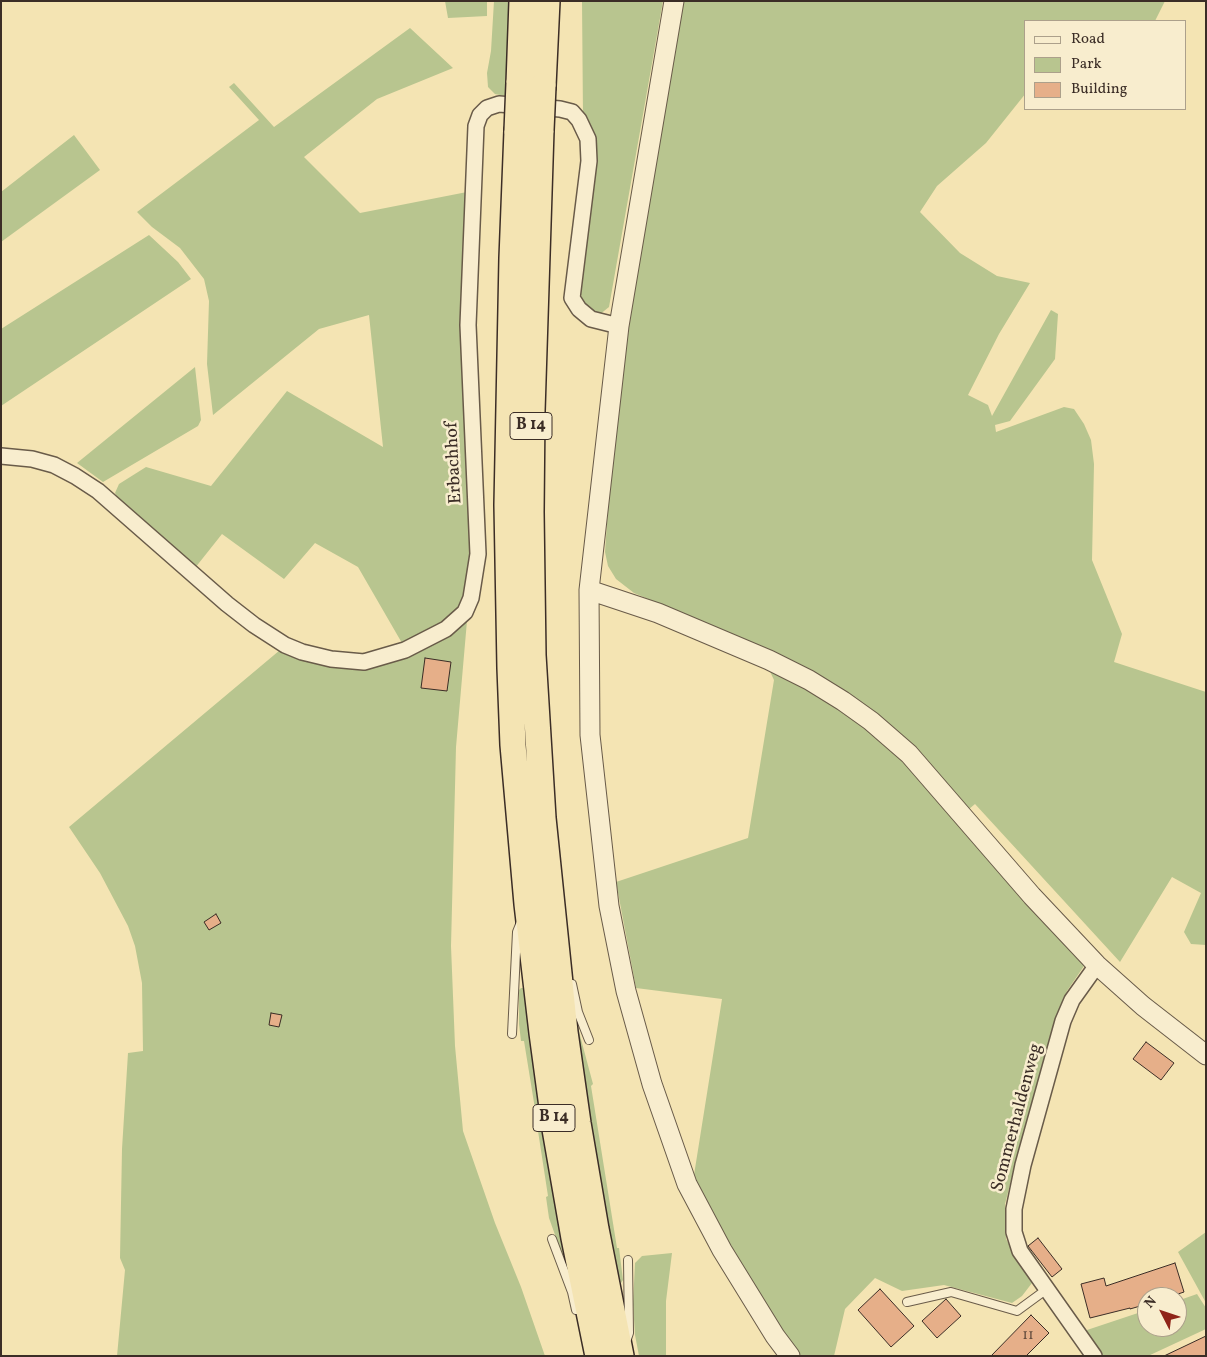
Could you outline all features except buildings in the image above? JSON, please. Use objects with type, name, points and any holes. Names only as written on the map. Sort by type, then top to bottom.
[{"type":"highway","name":"B 14","points":[[522,1],[519,83],[529,130],[532,401],[530,512],[533,655],[543,818],[556,951],[578,1123],[596,1229],[613,1355]]},
{"type":"highway","name":"B 14","points":[[547,1],[543,86],[529,130],[512,258],[508,405],[508,600],[514,744],[527,904],[555,1129],[593,1331],[613,1355]]},
{"type":"street","points":[[674,1],[619,326],[589,590],[590,735],[609,906],[626,991],[652,1084],[686,1184],[722,1250],[775,1336],[790,1356]]},
{"type":"street","name":"Erbachhof","points":[[1,456],[46,463],[75,476],[98,491],[227,604],[254,626],[286,645],[302,652],[331,659],[364,662],[406,650],[446,629],[465,612],[471,598],[478,554],[468,325],[476,126],[480,115],[486,108],[499,104],[560,109],[572,112],[579,120],[588,139],[589,161],[572,298],[578,308],[591,319],[619,326]]},
{"type":"street","points":[[589,590],[658,612],[769,660],[809,680],[871,721],[909,754],[1045,911],[1097,965],[1143,1006],[1206,1055]]},
{"type":"street","name":"Sommerhaldenweg","points":[[1094,1356],[1020,1251],[1014,1232],[1014,1209],[1023,1165],[1063,1021],[1072,1000],[1097,965]]},
{"type":"lane","points":[[512,1034],[518,932],[527,904]]},
{"type":"lane","points":[[556,951],[570,977],[578,1012],[588,1040]]},
{"type":"lane","points":[[552,1239],[572,1292],[577,1314],[593,1331]]},
{"type":"lane","points":[[613,1355],[628,1333],[628,1260]]},
{"type":"lane","points":[[907,1302],[951,1292],[1017,1311],[1047,1289]]},
{"type":"green space","points":[[445,1],[487,1],[487,16],[448,18]]},
{"type":"green space","points":[[494,1],[509,1],[505,96],[495,94],[488,87],[487,73],[491,51]]},
{"type":"green space","points":[[582,1],[663,1],[609,307],[599,315],[589,313],[583,303],[580,290],[583,117]]},
{"type":"green space","points":[[681,1],[1165,1],[1156,20],[1024,20],[1024,96],[986,143],[937,186],[920,212],[960,253],[997,276],[1030,283],[999,334],[968,395],[988,405],[992,416],[1051,310],[1058,314],[1055,359],[1010,421],[995,425],[996,432],[1064,407],[1074,409],[1084,424],[1091,440],[1094,464],[1092,560],[1122,634],[1114,662],[1206,692],[1206,945],[1191,944],[1184,932],[1201,893],[1172,877],[1120,962],[975,804],[955,821],[1086,963],[1067,991],[1021,1141],[1005,1204],[1006,1239],[1032,1283],[1022,1296],[1012,1303],[944,1285],[902,1291],[875,1278],[845,1309],[834,1356],[797,1356],[707,1208],[694,1175],[722,999],[636,988],[616,882],[748,838],[774,680],[758,646],[634,593],[616,579],[608,566],[605,552],[611,466],[629,327]]},
{"type":"green space","points":[[410,28],[453,68],[377,99],[304,157],[360,213],[467,192],[473,552],[456,747],[451,946],[455,1046],[463,1131],[545,1356],[117,1356],[125,1270],[120,1258],[122,1149],[128,1053],[143,1051],[142,983],[135,946],[128,926],[100,873],[69,827],[286,645],[331,659],[406,650],[358,567],[315,543],[284,579],[222,534],[195,568],[119,500],[115,493],[119,484],[146,467],[211,486],[287,391],[383,447],[369,315],[319,329],[213,415],[207,364],[209,301],[204,279],[180,248],[152,227],[137,212],[259,120],[229,87],[234,83],[274,127]]},
{"type":"green space","points":[[74,135],[100,170],[1,242],[1,192]]},
{"type":"green space","points":[[149,235],[178,262],[191,279],[1,406],[1,329]]},
{"type":"green space","points":[[195,367],[201,420],[198,426],[103,482],[77,463]]},
{"type":"green space","points":[[523,988],[533,1044],[567,1263],[564,1260],[549,1218],[546,1197],[548,1196],[536,1118],[541,1117],[536,1115],[524,1041],[521,1041],[519,990]]},
{"type":"green space","points":[[573,1026],[578,1028],[593,1084],[591,1086],[617,1248],[619,1248],[623,1280],[621,1283],[612,1252]]},
{"type":"green space","points":[[1206,1232],[1206,1303],[1178,1252]]},
{"type":"green space","points":[[672,1253],[666,1301],[666,1356],[639,1356],[635,1335],[633,1304],[635,1263],[642,1256]]},
{"type":"green space","points":[[1197,1294],[1206,1308],[1206,1329],[1148,1356],[1101,1356],[1084,1331],[1137,1313],[1137,1337],[1187,1337],[1187,1298]]}]
